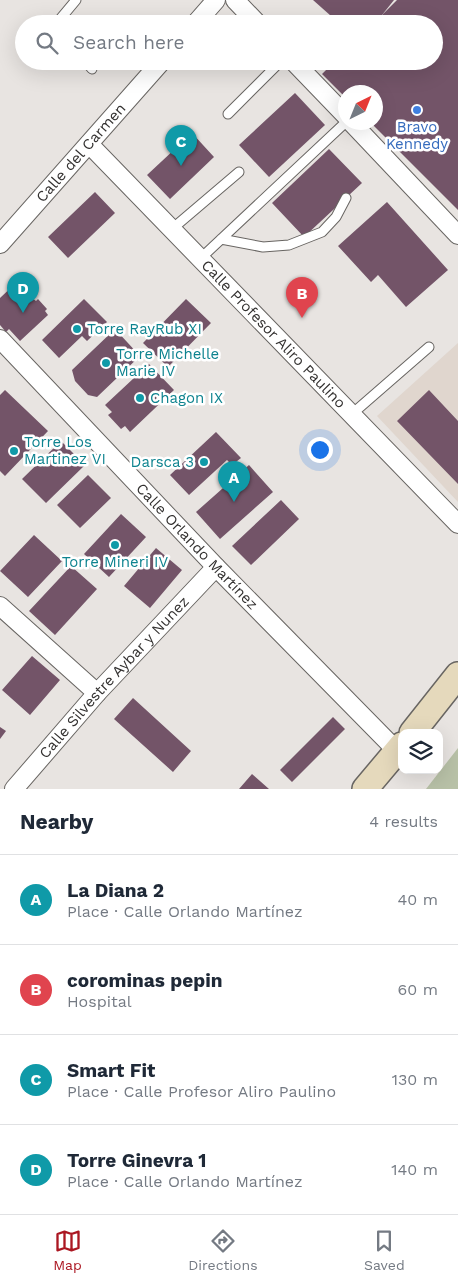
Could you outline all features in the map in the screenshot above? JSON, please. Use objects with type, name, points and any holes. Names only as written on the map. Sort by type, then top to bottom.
[{"type":"main road","points":[[414,729],[458,675]]},
{"type":"main road","points":[[365,789],[398,749]]},
{"type":"street","points":[[203,15],[216,0]]},
{"type":"street","points":[[235,0],[249,15]]},
{"type":"street","name":"Calle del Carmen","points":[[0,244],[154,70]]},
{"type":"street","points":[[304,70],[328,89],[338,104]]},
{"type":"street","points":[[359,130],[458,235]]},
{"type":"street","name":"Calle Profesor Aliro Paulino","points":[[89,144],[458,524]]},
{"type":"street","name":"Calle Orlando Martínez","points":[[0,339],[216,567],[398,738]]},
{"type":"street","name":"Calle Silvestre Aybar y Nunez","points":[[14,789],[97,693],[216,567]]},
{"type":"street","points":[[0,606],[97,693]]},
{"type":"lane","points":[[64,15],[76,0]]},
{"type":"lane","points":[[228,114],[272,70]]},
{"type":"lane","points":[[200,258],[318,154],[339,130]]},
{"type":"lane","points":[[172,229],[239,172]]},
{"type":"lane","points":[[221,239],[263,248],[289,245],[322,232],[336,217],[346,198]]},
{"type":"lane","points":[[352,414],[429,347]]},
{"type":"shaded area","points":[[458,343],[458,502],[377,416]]},
{"type":"green space","points":[[458,748],[458,789],[426,789],[438,774],[443,774],[443,767]]},
{"type":"building","name":"Bravo Kennedy","points":[[313,0],[394,0],[382,15],[330,15]]},
{"type":"building","name":"Bravo Kennedy","points":[[397,0],[458,0],[458,210],[378,130],[383,130],[383,85],[338,85],[338,90],[322,74],[326,70],[443,70],[443,15],[382,15]]},
{"type":"building","points":[[295,93],[325,125],[269,177],[239,145]]},
{"type":"building","points":[[192,133],[214,157],[170,199],[147,175]]},
{"type":"building","points":[[329,149],[362,183],[304,237],[272,203]]},
{"type":"building","points":[[95,192],[115,213],[68,258],[48,237]]},
{"type":"building","points":[[387,202],[448,270],[406,307],[378,275],[371,282],[338,246]]},
{"type":"building","points":[[17,282],[23,288],[25,286],[34,296],[32,298],[36,301],[38,299],[47,309],[45,311],[48,315],[20,341],[9,329],[6,332],[0,325],[0,298]]},
{"type":"building","name":"Torre RayRub XI","points":[[84,299],[107,322],[87,341],[82,336],[59,358],[42,340]]},
{"type":"building","points":[[186,299],[211,323],[168,367],[143,343]]},
{"type":"building","name":"Torre Michelle Marie IV","points":[[115,329],[140,356],[97,397],[88,395],[75,381],[72,370]]},
{"type":"building","name":"Chagon IX","points":[[149,364],[174,390],[130,432],[125,426],[121,429],[108,415],[112,412],[105,405]]},
{"type":"building","name":"Torre Los Martinez VI","points":[[5,390],[48,431],[5,476],[0,471],[0,395]]},
{"type":"building","points":[[429,390],[458,421],[458,484],[397,421]]},
{"type":"building","name":"Darsca 3","points":[[216,432],[241,458],[232,465],[227,460],[189,495],[170,475]]},
{"type":"building","points":[[61,441],[85,465],[46,503],[22,479]]},
{"type":"building","points":[[249,465],[273,492],[220,539],[196,512]]},
{"type":"building","points":[[88,475],[111,498],[80,528],[57,505]]},
{"type":"building","points":[[281,500],[299,519],[251,565],[232,546]]},
{"type":"building","name":"Torre Mineri IV","points":[[121,514],[146,537],[109,577],[84,554]]},
{"type":"building","points":[[34,535],[62,561],[28,597],[0,571]]},
{"type":"building","points":[[156,548],[182,570],[150,608],[124,586]]},
{"type":"building","points":[[71,566],[97,589],[55,635],[29,611]]},
{"type":"building","points":[[32,656],[60,680],[30,715],[2,690]]},
{"type":"building","points":[[133,698],[191,751],[173,772],[114,719]]},
{"type":"building","points":[[333,717],[345,729],[292,782],[280,770]]},
{"type":"building","points":[[0,727],[6,731],[0,739]]},
{"type":"building","points":[[252,774],[269,789],[239,789]]},
{"type":"place","name":"Bravo Kennedy","points":[[417,110]]},
{"type":"place","name":"Smart Fit","points":[[181,166]]},
{"type":"place","name":"Torre Ginevra 1","points":[[23,313]]},
{"type":"place","name":"corominas pepin","points":[[302,318]]},
{"type":"place","name":"Torre RayRub XI","points":[[77,329]]},
{"type":"place","name":"Torre Michelle Marie IV","points":[[106,363]]},
{"type":"place","name":"Chagon IX","points":[[140,398]]},
{"type":"place","name":"Torre Los Martinez VI","points":[[14,451]]},
{"type":"place","name":"Darsca 3","points":[[204,462]]},
{"type":"place","name":"La Diana 2","points":[[234,502]]},
{"type":"place","name":"Torre Mineri IV","points":[[115,545]]}]
